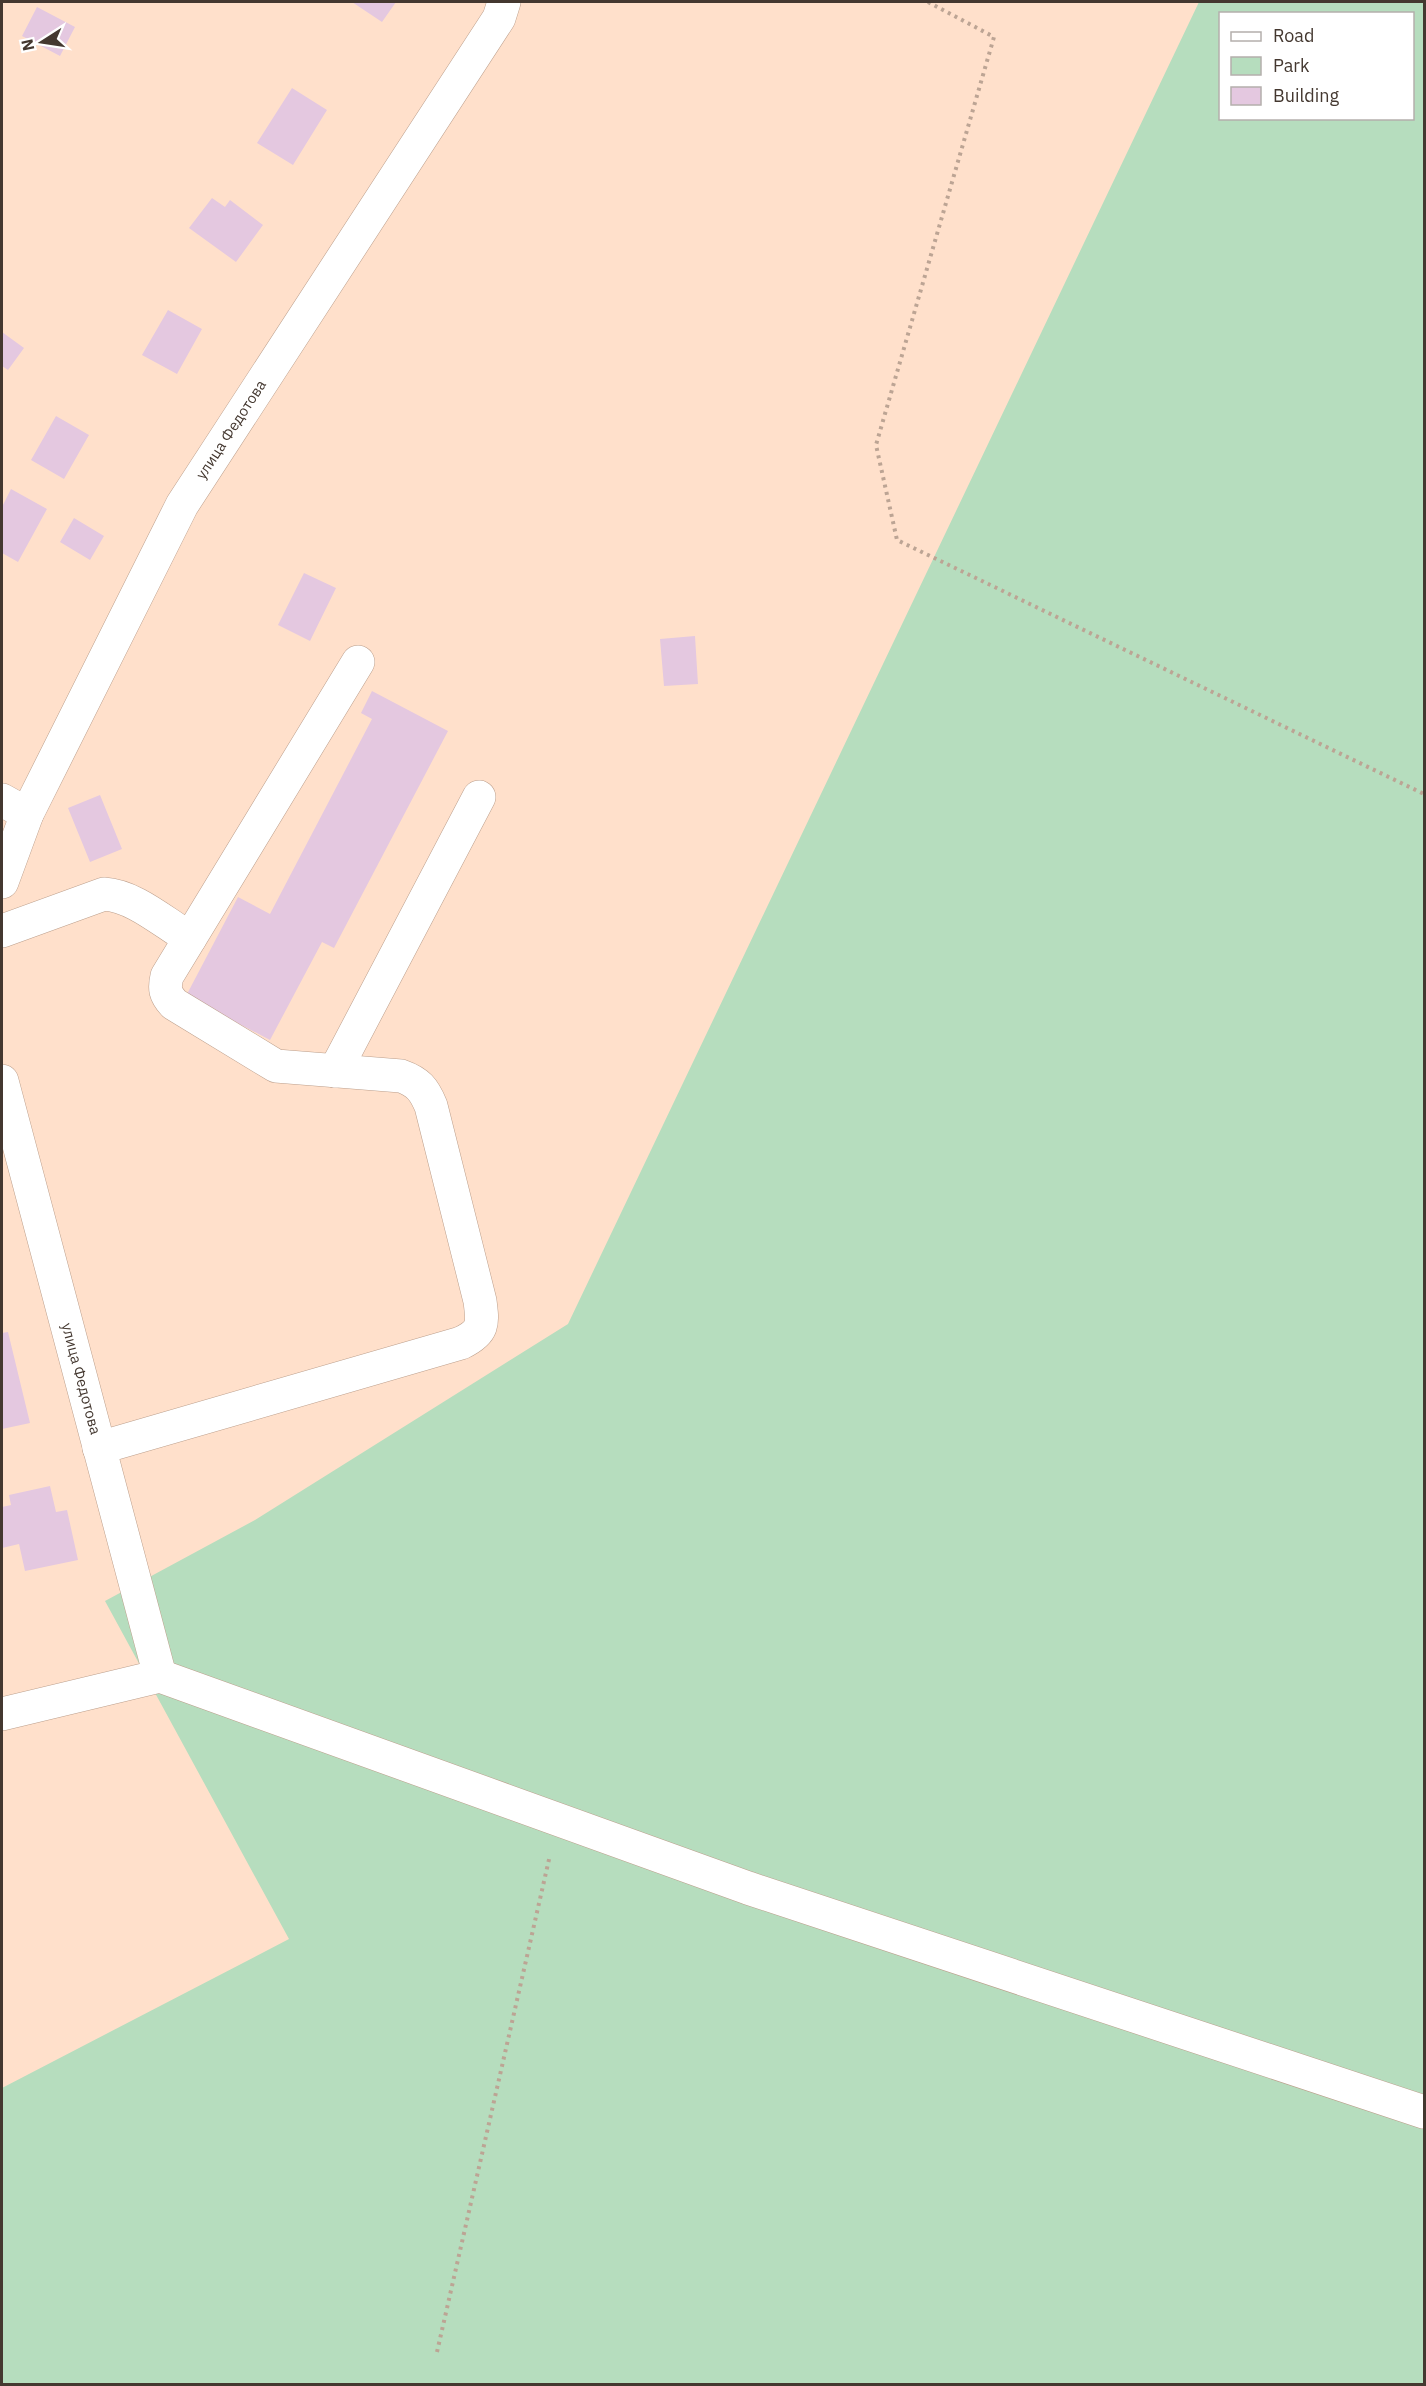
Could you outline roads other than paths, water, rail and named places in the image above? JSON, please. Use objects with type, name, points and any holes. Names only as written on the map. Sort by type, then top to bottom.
[{"type":"street","name":"улица Федотова","points":[[2,882],[14,807],[182,505],[499,18],[504,2]]},
{"type":"street","points":[[99,1448],[461,1343],[475,1337],[483,1323],[480,1301],[425,1090],[414,1081],[400,1076],[276,1066],[174,1004],[166,995],[164,987],[166,976],[358,662]]},
{"type":"street","points":[[335,1071],[479,797]]},
{"type":"street","points":[[2,931],[104,894],[117,895],[190,938]]},
{"type":"street","name":"улица Федотова","points":[[2,1081],[160,1676]]},
{"type":"street","points":[[2,1714],[160,1676],[748,1888],[1425,2112]]}]
